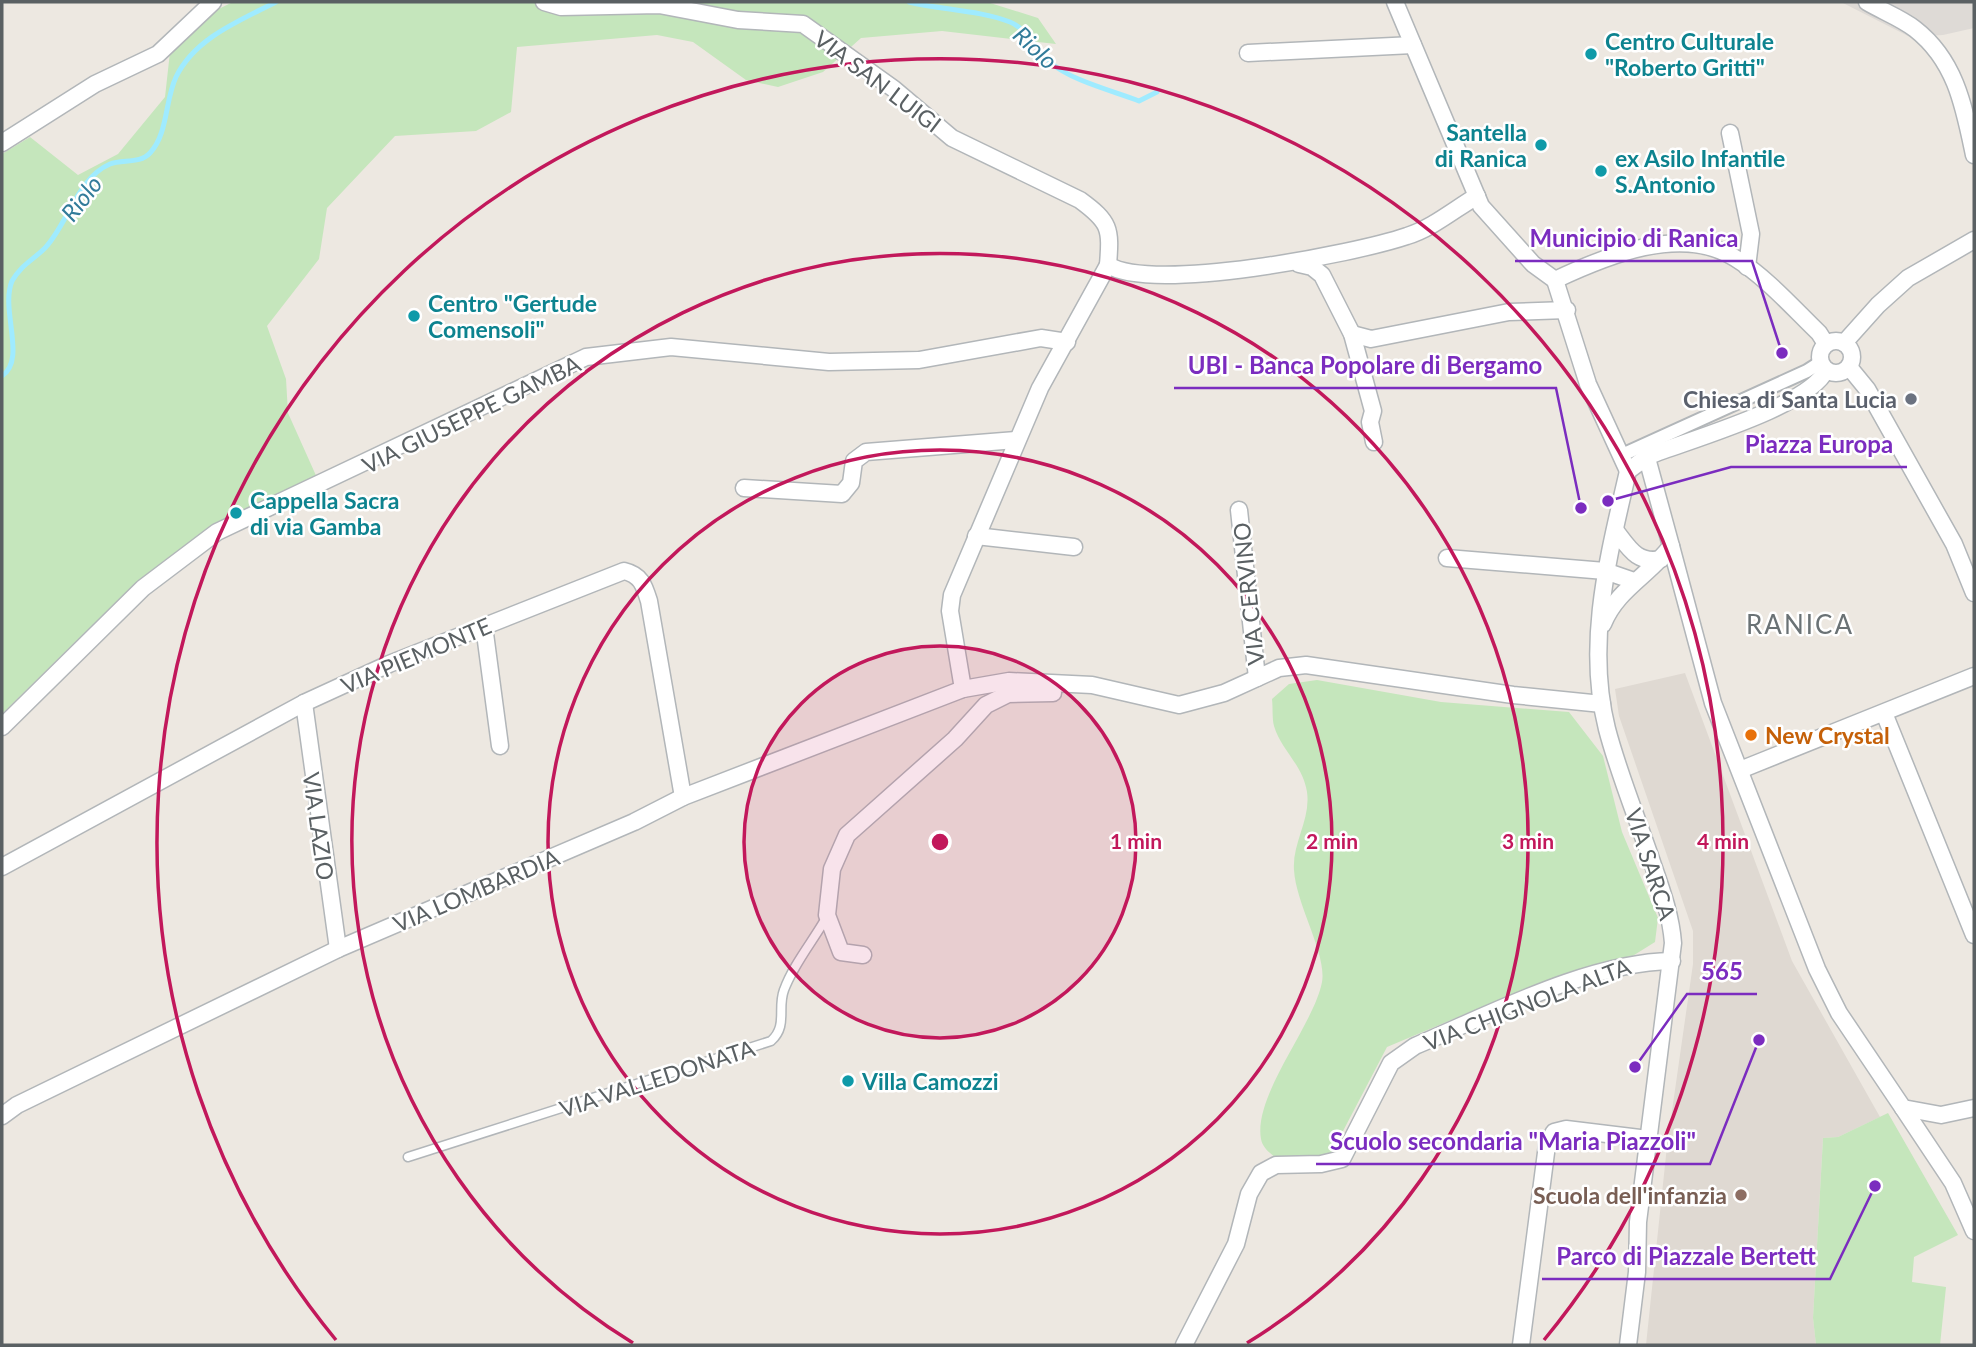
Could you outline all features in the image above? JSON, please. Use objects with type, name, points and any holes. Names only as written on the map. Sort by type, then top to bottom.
[{"type":"street","points":[[2,143],[95,84],[158,54],[213,2]]},
{"type":"street","name":"VIA SAN LUIGI","points":[[544,2],[561,7],[659,5],[738,20],[803,24],[894,89],[952,138],[1080,200],[1097,212],[1110,232],[1108,265],[1016,440],[952,595],[950,611],[962,688]]},
{"type":"street","points":[[1395,2],[1482,206],[1533,264],[1555,280],[1567,310],[1588,384],[1628,471],[1647,458],[1707,438],[1803,393],[1823,378],[1823,366],[1820,355],[1826,344],[1838,341],[1852,354],[1849,367],[1838,373],[1823,366],[1622,455]]},
{"type":"street","points":[[1867,2],[1914,29],[1950,70],[1962,99],[1974,155]]},
{"type":"street","points":[[1248,53],[1412,45]]},
{"type":"street","points":[[1730,133],[1751,233],[1747,267]]},
{"type":"street","points":[[1108,265],[1117,271],[1148,276],[1296,263],[1410,236],[1477,196]]},
{"type":"street","points":[[1844,344],[1878,305],[1908,278],[1974,240]]},
{"type":"street","points":[[1555,280],[1610,254],[1648,245],[1703,246],[1733,256],[1747,267],[1819,333],[1826,344]]},
{"type":"street","points":[[1322,275],[1335,254]]},
{"type":"street","points":[[1296,263],[1312,267],[1322,275],[1352,334],[1373,411],[1370,422],[1374,442]]},
{"type":"street","points":[[1352,334],[1371,339],[1508,312],[1567,310]]},
{"type":"street","name":"VIA GIUSEPPE GAMBA","points":[[2,727],[143,588],[217,532],[586,358],[671,347],[829,362],[919,360],[1041,338],[1067,342]]},
{"type":"street","points":[[1849,367],[1867,389],[1954,544],[1974,593]]},
{"type":"street","points":[[744,488],[842,494],[851,483],[854,461],[866,452],[1016,440]]},
{"type":"street","points":[[1647,458],[1667,552],[1713,703],[1817,969],[1839,1013],[1953,1183]]},
{"type":"street","name":"VIA SARCA","points":[[1628,471],[1605,571],[1598,636],[1602,704],[1612,744],[1672,930],[1672,961],[1647,1139],[1628,1345]]},
{"type":"street","name":"VIA CERVINO","points":[[1239,510],[1257,678]]},
{"type":"street","points":[[1615,530],[1637,558],[1648,562],[1667,552]]},
{"type":"street","points":[[976,536],[1073,547]]},
{"type":"street","points":[[1598,636],[1615,600],[1667,552]]},
{"type":"street","points":[[1447,558],[1605,571],[1634,581]]},
{"type":"street","name":"VIA PIEMONTE","points":[[2,867],[304,703],[388,664],[624,571],[635,574],[643,583],[649,601],[683,797]]},
{"type":"street","points":[[484,626],[500,746]]},
{"type":"street","name":"VIA LOMBARDIA","points":[[2,1116],[17,1105],[338,949],[634,822],[683,797],[962,688],[1009,681],[1092,685],[1180,705],[1224,693],[1279,668],[1306,665],[1513,695],[1602,704]]},
{"type":"street","points":[[1740,769],[1974,676]]},
{"type":"street","points":[[863,955],[841,952],[827,915],[832,869],[847,835],[955,739],[986,705],[1008,694],[1075,694],[1092,685]]},
{"type":"street","name":"VIA LAZIO","points":[[304,703],[338,949]]},
{"type":"street","points":[[1884,713],[1974,935]]},
{"type":"street","name":"VIA CHIGNOLA ALTA","points":[[1184,1345],[1236,1244],[1249,1194],[1261,1173],[1276,1165],[1321,1164],[1342,1159],[1391,1063],[1415,1046],[1601,972],[1642,961],[1672,961]]},
{"type":"street","points":[[1903,1108],[1941,1115],[1974,1108]]},
{"type":"street","points":[[1941,1115],[1932,1131],[1974,1231]]},
{"type":"street","points":[[1521,1345],[1547,1145],[1554,1132],[1566,1129],[1647,1139]]},
{"type":"lane","name":"VIA VALLEDONATA","points":[[408,1157],[771,1041],[778,1035],[783,1017],[783,992],[827,915]]},
{"type":"shaded area","points":[[1841,2],[1974,2],[1974,28],[1943,35],[1910,37]]},
{"type":"shaded area","points":[[1685,673],[1792,961],[1880,1117],[1838,1137],[1823,1138],[1813,1318],[1816,1345],[1646,1345],[1667,1146],[1693,964],[1693,931],[1619,716],[1615,689]]},
{"type":"green space","points":[[233,2],[987,2],[1038,18],[1056,44],[942,31],[861,38],[823,72],[778,87],[746,80],[693,42],[657,35],[517,47],[511,112],[476,131],[395,136],[327,208],[319,259],[267,326],[286,379],[288,413],[318,480],[290,488],[265,502],[215,523],[106,612],[2,714],[2,154],[30,137],[78,175],[118,154],[165,97],[170,52],[200,18]]},
{"type":"green space","points":[[1317,680],[1441,702],[1569,712],[1603,756],[1622,832],[1658,918],[1655,942],[1631,957],[1534,985],[1387,1047],[1331,1154],[1282,1162],[1262,1143],[1261,1121],[1275,1081],[1317,999],[1322,971],[1294,870],[1308,802],[1307,792],[1301,774],[1277,735],[1272,699],[1289,684]]},
{"type":"green space","points":[[1888,1113],[1958,1235],[1914,1257],[1912,1282],[1946,1287],[1940,1345],[1816,1345],[1813,1318],[1823,1138],[1838,1137]]},
{"type":"waterway","name":"Riolo","points":[[2,376],[9,368],[12,358],[9,293],[16,275],[53,238],[89,180],[110,164],[141,159],[150,153],[163,127],[172,86],[184,63],[194,52],[219,32],[276,2]]},
{"type":"waterway","name":"Riolo","points":[[909,2],[1010,22],[1022,30],[1051,63],[1069,75],[1139,101],[1157,92]]},
{"type":"place","name":"Centro Culturale \"Roberto Gritti\"","points":[[1591,54]]},
{"type":"place","name":"Santella di Ranica","points":[[1541,145]]},
{"type":"place","name":"ex Asilo Infantile S.Antonio","points":[[1601,171]]},
{"type":"place","name":"Centro \"Gertude Comensoli\"","points":[[414,316]]},
{"type":"place","name":"Municipio di Ranica","points":[[1782,353]]},
{"type":"place","name":"Chiesa di Santa Lucia","points":[[1911,399]]},
{"type":"place","name":"Piazza Europa","points":[[1608,501]]},
{"type":"place","name":"UBI - Banca Popolare di Bergamo","points":[[1581,508]]},
{"type":"place","name":"Cappella Sacra di via Gamba","points":[[236,513]]},
{"type":"place","name":"New Crystal","points":[[1751,735]]},
{"type":"place","name":"Scuolo secondaria \"Maria Piazzoli\"","points":[[1759,1040]]},
{"type":"place","name":"565","points":[[1635,1067]]},
{"type":"place","name":"Villa Camozzi","points":[[848,1081]]},
{"type":"place","name":"Parco di Piazzale Bertett","points":[[1875,1186]]},
{"type":"place","name":"Scuola dell'infanzia","points":[[1741,1195]]},
{"type":"district","name":"RANICA","points":[[1800,624]]}]
